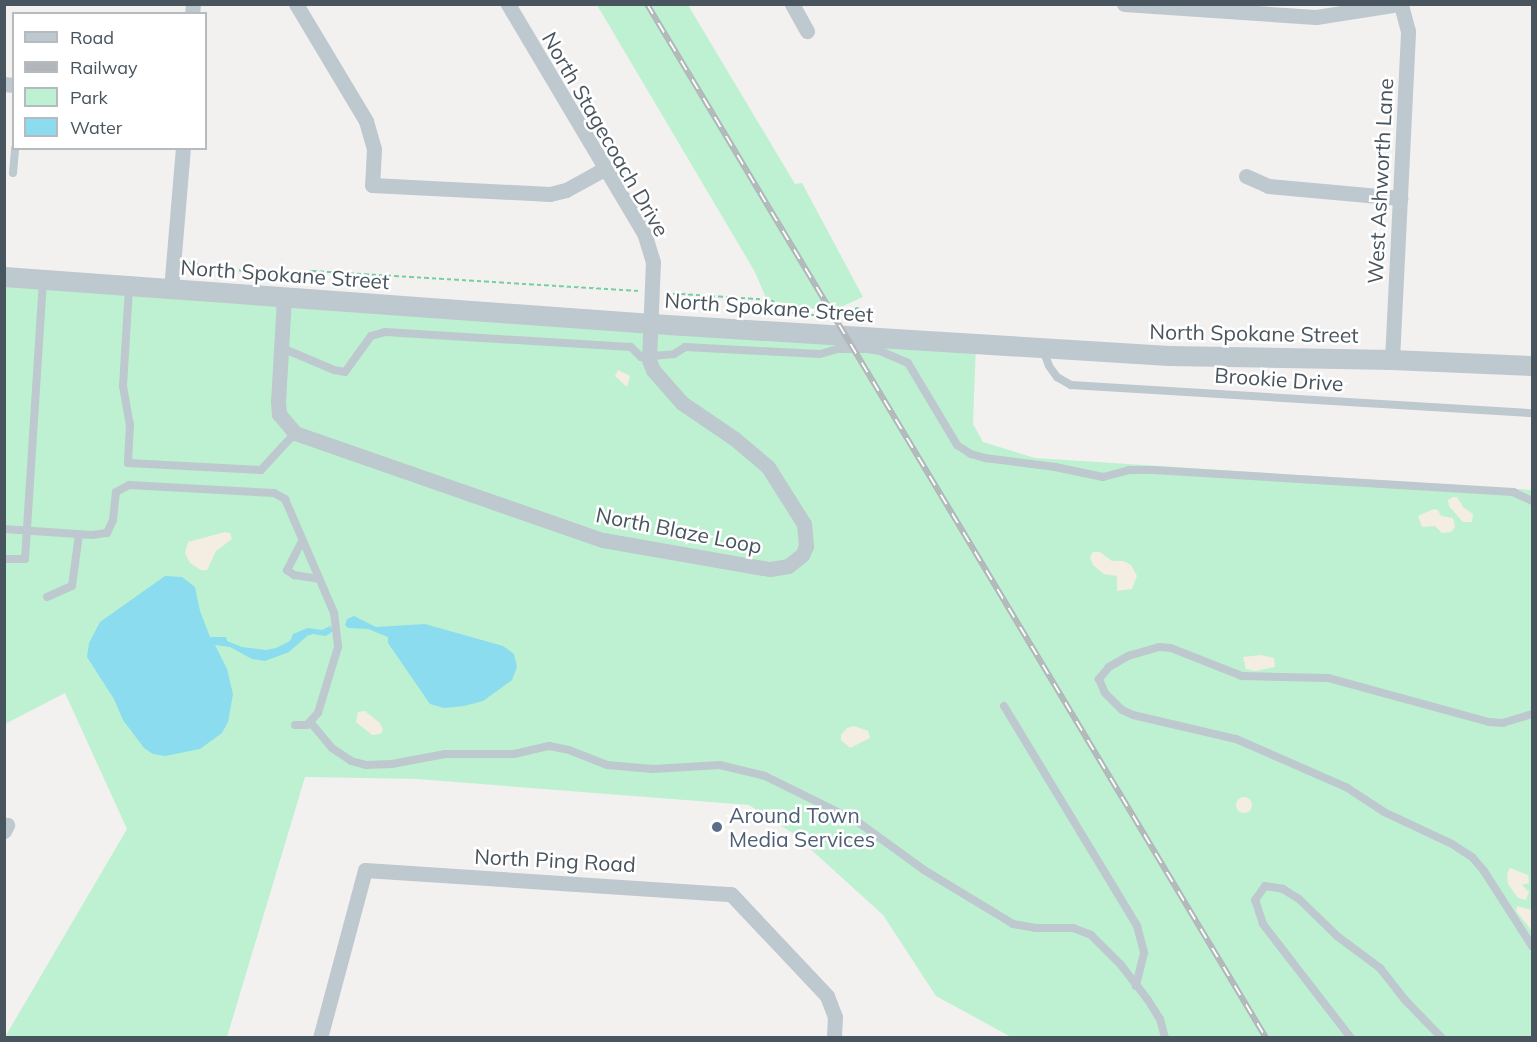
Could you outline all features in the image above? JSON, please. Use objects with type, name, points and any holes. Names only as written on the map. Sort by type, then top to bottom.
[{"type":"street","points":[[296,4],[366,121],[374,149],[372,185],[550,194],[566,190],[606,168]]},
{"type":"street","name":"North Stagecoach Drive","points":[[508,4],[645,235],[653,262],[652,324]]},
{"type":"street","points":[[792,4],[807,31]]},
{"type":"street","points":[[1124,4],[1316,17],[1400,4]]},
{"type":"street","name":"West Ashworth Lane","points":[[1392,360],[1408,31],[1400,4]]},
{"type":"street","points":[[171,290],[183,150]]},
{"type":"street","points":[[1246,176],[1268,186],[1400,198]]},
{"type":"street","name":"North Spokane Street","points":[[4,277],[652,324],[1169,356],[1392,360],[1533,366]]},
{"type":"street","points":[[284,298],[279,414],[295,434]]},
{"type":"street","points":[[650,356],[652,324]]},
{"type":"street","name":"North Blaze Loop","points":[[295,434],[603,540],[770,569],[779,569],[796,561],[806,546],[804,524],[768,467],[735,439],[682,403],[653,370],[650,356]]},
{"type":"street","name":"North Ping Road","points":[[321,1038],[365,870],[731,894],[827,996],[836,1017],[834,1038]]},
{"type":"lane","points":[[13,173],[15,150]]},
{"type":"lane","points":[[4,559],[25,559],[43,280]]},
{"type":"lane","points":[[129,286],[123,386],[130,424],[128,463],[261,470],[295,434]]},
{"type":"lane","points":[[282,348],[334,370],[345,372],[364,344],[379,332],[631,347],[641,357],[674,354],[685,347],[820,354],[852,348],[880,351],[903,360],[911,366],[938,417],[962,449],[985,458],[1055,467],[1102,477],[1129,470],[1153,470],[1513,492],[1533,501]]},
{"type":"lane","name":"Brookie Drive","points":[[1043,348],[1049,366],[1057,377],[1071,385],[1533,413]]},
{"type":"lane","points":[[4,529],[79,534],[106,533],[113,520],[116,492],[129,485],[274,493],[285,499],[334,613],[338,647],[322,706],[311,723],[295,725]]},
{"type":"lane","points":[[47,597],[72,586],[79,534]]},
{"type":"lane","points":[[302,541],[287,570],[294,575],[319,579]]},
{"type":"lane","points":[[1533,714],[1503,723],[1489,722],[1328,678],[1242,676],[1171,648],[1159,647],[1128,656],[1109,668],[1099,679],[1105,693],[1122,710],[1133,715],[1236,739],[1346,787],[1384,812],[1452,844],[1472,857],[1484,871],[1533,946]]},
{"type":"lane","points":[[1004,706],[1137,926],[1144,953],[1136,986]]},
{"type":"lane","points":[[311,723],[332,748],[351,761],[366,765],[392,764],[446,754],[514,754],[549,746],[569,750],[608,765],[653,769],[720,765],[748,770],[782,783],[858,822],[924,870],[1013,924],[1036,928],[1073,928],[1091,935],[1121,965],[1160,1019],[1165,1038]]},
{"type":"lane","points":[[1351,1038],[1263,924],[1255,900],[1265,886],[1273,886],[1291,894],[1345,942],[1380,968],[1405,1000],[1442,1038]]},
{"type":"path","points":[[174,262],[264,274],[312,271],[761,299],[771,300],[791,313],[834,317],[857,308],[864,311],[870,321]]},
{"type":"green space","points":[[597,5],[688,5],[795,184],[802,183],[863,297],[839,308],[817,309],[788,307],[765,296],[755,272]]},
{"type":"green space","points":[[5,277],[976,344],[973,424],[983,442],[1035,458],[1532,490],[1532,1037],[1011,1037],[936,996],[883,915],[794,834],[749,805],[417,779],[305,777],[227,1037],[5,1037],[127,829],[65,693],[5,724]]},
{"type":"sand","points":[[618,370],[630,376],[627,387],[615,376]]},
{"type":"sand","points":[[1457,497],[1463,507],[1473,514],[1472,522],[1463,522],[1449,506],[1448,500]]},
{"type":"sand","points":[[1434,509],[1438,510],[1441,516],[1453,518],[1455,527],[1451,532],[1442,533],[1435,526],[1422,527],[1418,516]]},
{"type":"sand","points":[[225,532],[230,533],[232,539],[216,551],[207,570],[201,570],[190,563],[185,553],[188,542]]},
{"type":"sand","points":[[1093,552],[1100,552],[1112,561],[1123,561],[1131,565],[1137,576],[1132,589],[1117,591],[1117,576],[1104,574],[1093,565],[1090,557]]},
{"type":"sand","points":[[1261,655],[1274,658],[1275,667],[1255,671],[1246,669],[1243,657]]},
{"type":"sand","points":[[365,711],[380,723],[383,730],[380,734],[372,735],[356,722],[358,712]]},
{"type":"sand","points":[[854,726],[868,731],[870,738],[850,748],[841,740],[841,735],[847,728]]},
{"type":"sand","points":[[1244,797],[1250,799],[1252,805],[1250,811],[1244,813],[1238,811],[1236,805],[1238,799]]},
{"type":"sand","points":[[1510,868],[1528,875],[1529,883],[1522,885],[1529,892],[1526,900],[1518,898],[1508,884],[1507,874]]},
{"type":"sand","points":[[1517,906],[1532,910],[1532,931],[1516,911]]},
{"type":"water","points":[[165,576],[182,577],[195,587],[200,611],[210,637],[226,637],[227,641],[242,647],[266,650],[290,641],[293,634],[308,628],[322,630],[330,626],[333,631],[326,636],[313,634],[307,636],[289,652],[265,661],[252,659],[230,647],[215,645],[227,669],[233,694],[228,722],[222,733],[200,749],[165,756],[153,754],[144,748],[123,720],[114,699],[87,657],[89,643],[100,622]]},
{"type":"water","points":[[354,616],[376,627],[425,624],[503,646],[514,654],[517,667],[512,680],[483,701],[444,708],[430,704],[388,643],[388,637],[368,629],[348,628],[345,625],[347,619]]},
{"type":"railway","points":[[647,4],[1266,1038]]},
{"type":"place","name":"Around Town Media Services","points":[[717,827]]}]
